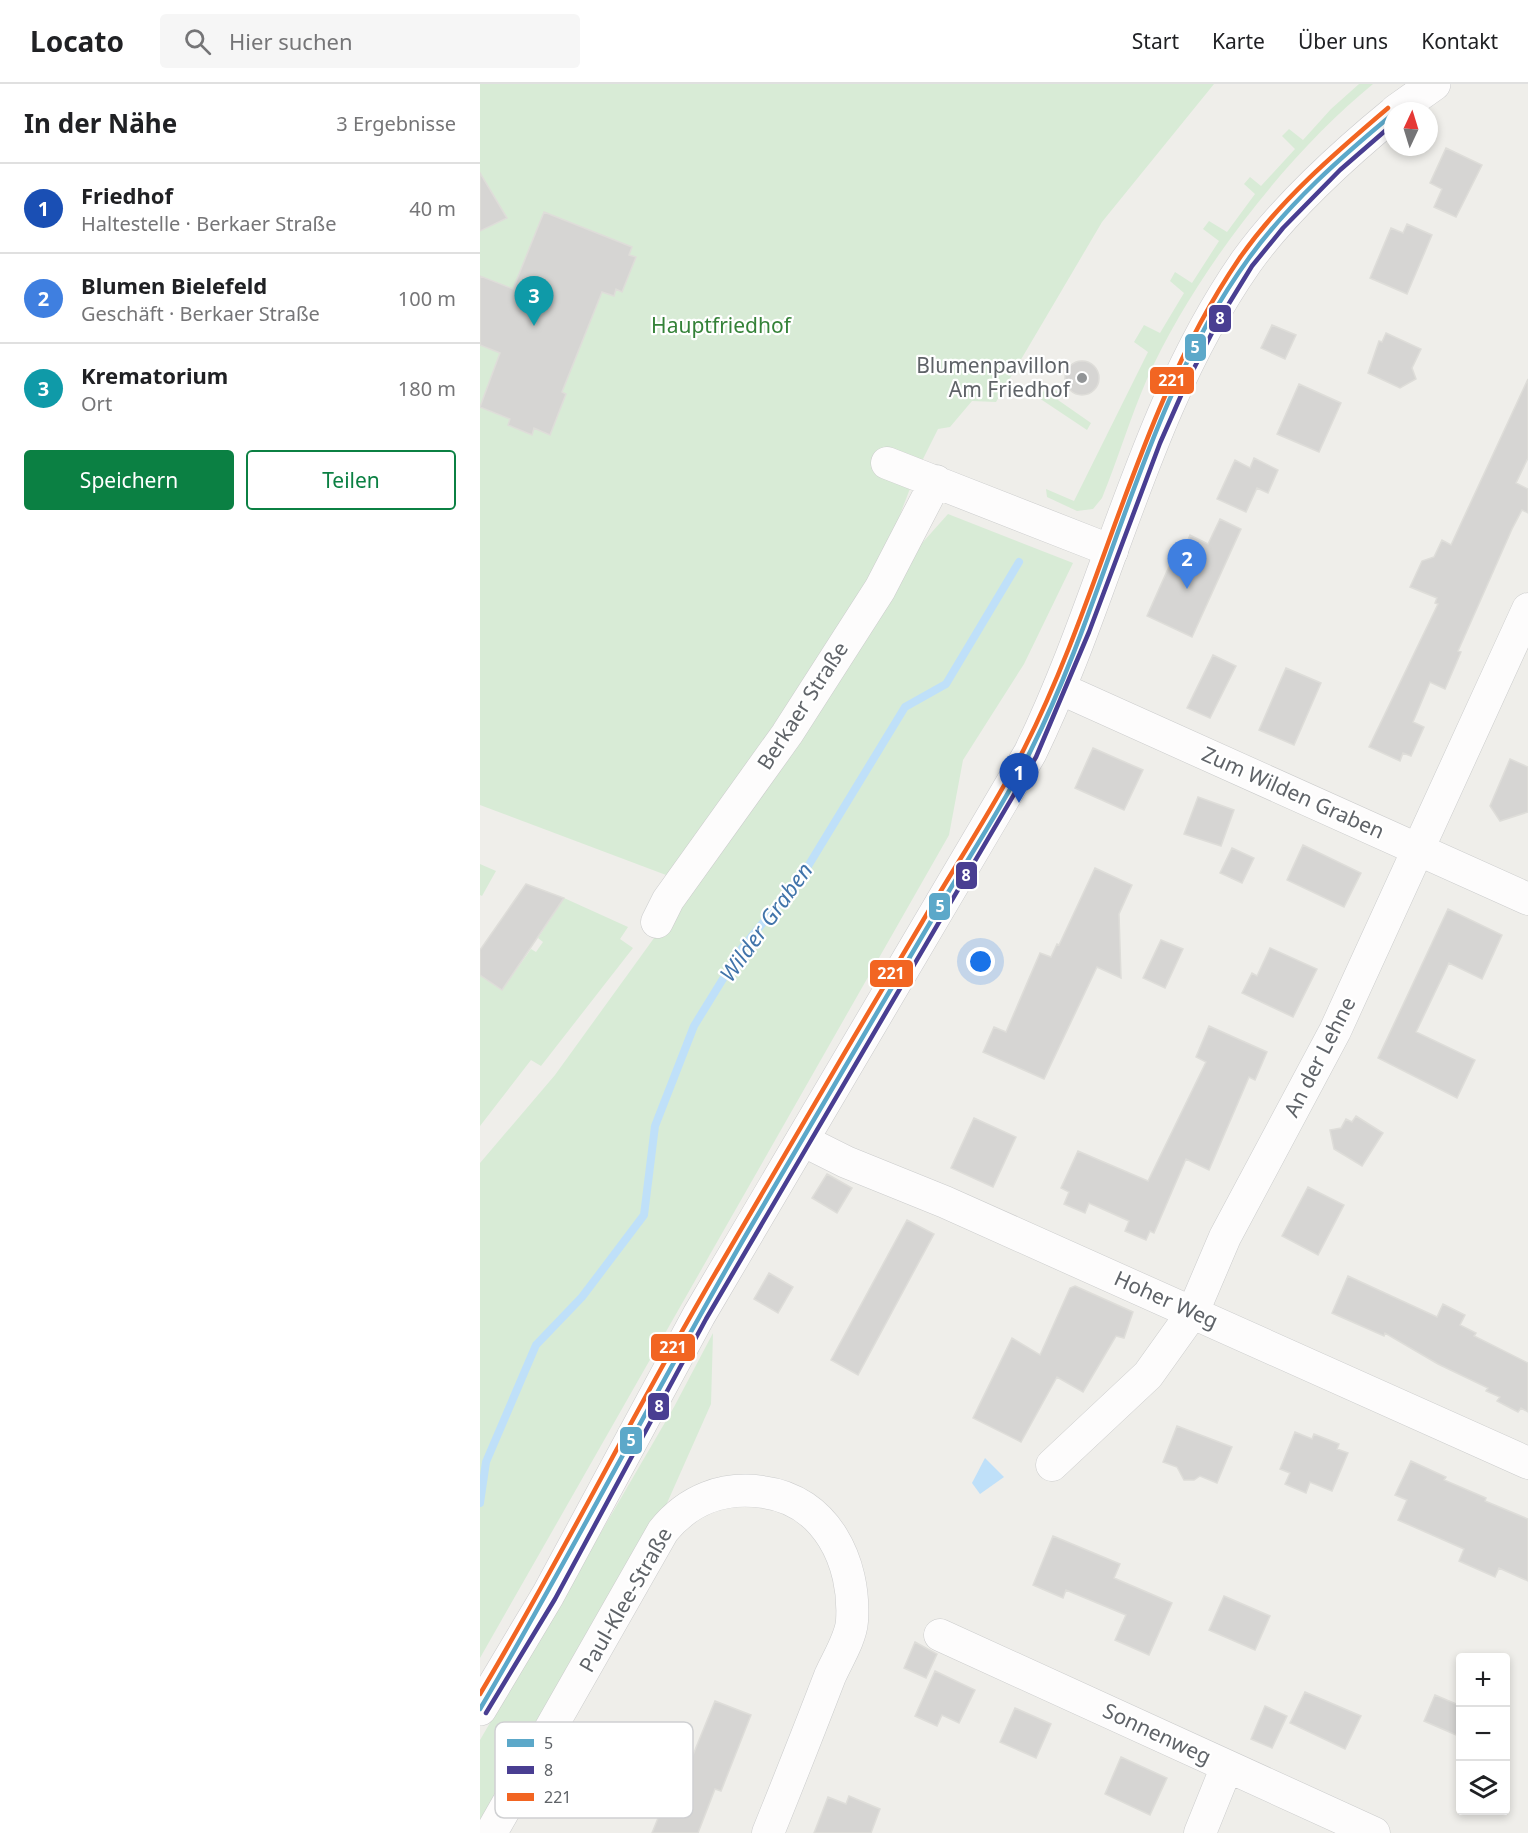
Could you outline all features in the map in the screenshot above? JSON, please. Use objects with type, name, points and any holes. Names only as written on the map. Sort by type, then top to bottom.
[{"type":"main road","points":[[1409,102],[1434,84]]},
{"type":"main road","points":[[480,1709],[548,1595],[699,1315],[1030,753],[1059,688],[1182,378],[1208,325],[1247,261],[1301,199],[1356,143],[1384,121]]},
{"type":"street","points":[[887,463],[1112,552]]},
{"type":"street","name":"Berkaer Straße","points":[[657,922],[668,900],[787,734],[880,589],[936,481]]},
{"type":"street","name":"An der Lehne","points":[[1052,1465],[1148,1375],[1193,1312],[1225,1238],[1335,1031],[1420,850],[1528,609]]},
{"type":"street","name":"Zum Wilden Graben","points":[[1059,688],[1528,899]]},
{"type":"street","name":"Hoher Weg","points":[[802,1140],[846,1162],[945,1202],[1528,1463]]},
{"type":"street","name":"Paul-Klee-Straße","points":[[554,1722],[663,1531],[688,1506],[717,1493],[745,1489],[773,1493],[798,1502],[816,1516],[834,1536],[843,1556],[852,1622],[768,1833]]},
{"type":"street","name":"Sonnenweg","points":[[940,1635],[1374,1833]]},
{"type":"street","points":[[1200,1833],[1227,1766]]},
{"type":"street","name":"Paul-Klee-Straße","points":[[491,1833],[500,1818]]},
{"type":"green space","name":"Hauptfriedhof","points":[[480,84],[1214,84],[1102,222],[996,402],[972,401],[950,427],[938,429],[916,473],[873,585],[674,878],[480,805]]},
{"type":"green space","points":[[1359,84],[1373,84],[1340,113],[1275,181],[1189,299],[1147,379],[1102,498],[1093,509],[1077,511],[1047,497],[1046,489],[1074,501],[1148,352],[1134,342],[1144,325],[1160,333],[1184,293],[1170,281],[1175,272],[1192,283],[1219,241],[1203,229],[1209,221],[1227,232],[1255,194],[1244,184],[1250,177],[1261,186],[1295,149],[1282,136],[1289,129],[1303,140],[1331,109]]},
{"type":"green space","points":[[1048,385],[1061,394],[1058,400],[1091,423],[1087,430],[1039,398]]},
{"type":"green space","points":[[948,514],[1073,563],[1024,664],[963,760],[949,835],[480,1658],[480,1163],[555,1075],[662,927],[915,551]]},
{"type":"green space","points":[[480,864],[496,871],[482,896],[480,895]]},
{"type":"green space","points":[[564,898],[628,927],[620,939],[633,948],[541,1066],[531,1060],[480,1126],[480,975],[502,990],[531,949],[536,952],[543,942],[538,938]]},
{"type":"green space","points":[[713,1333],[711,1404],[656,1528],[544,1722],[495,1722],[495,1807],[480,1833],[480,1740],[674,1407]]},
{"type":"water","points":[[985,1458],[1004,1477],[980,1494],[972,1483]]},
{"type":"building","points":[[1446,148],[1482,165],[1456,217],[1434,207],[1442,189],[1430,183]]},
{"type":"building","points":[[480,173],[507,218],[480,231]]},
{"type":"building","points":[[544,212],[632,247],[629,255],[636,257],[622,292],[616,289],[614,296],[602,292],[562,392],[566,394],[550,435],[534,428],[532,435],[508,425],[510,419],[480,407],[500,353],[480,345],[480,276],[513,289]]},
{"type":"building","points":[[1407,224],[1432,235],[1407,294],[1370,278],[1391,228],[1403,233]]},
{"type":"building","points":[[1272,325],[1296,335],[1285,359],[1261,348]]},
{"type":"building","points":[[1386,333],[1421,349],[1412,368],[1416,379],[1400,388],[1368,373],[1379,341],[1382,342]]},
{"type":"building","name":"Blumenpavillon Am Friedhof","points":[[1082,361],[1094,366],[1099,378],[1094,390],[1082,395],[1070,390],[1065,378],[1070,366]]},
{"type":"building","points":[[1528,379],[1528,458],[1516,483],[1528,489],[1528,513],[1522,510],[1512,529],[1458,651],[1461,652],[1445,689],[1430,682],[1413,722],[1424,727],[1411,756],[1403,753],[1400,761],[1369,747],[1438,604],[1435,603],[1437,598],[1410,587],[1422,561],[1434,557],[1442,540],[1451,545]]},
{"type":"building","points":[[1299,384],[1341,403],[1319,452],[1277,434]]},
{"type":"building","points":[[1254,458],[1278,470],[1268,493],[1257,488],[1246,512],[1217,499],[1235,460],[1250,468]]},
{"type":"building","points":[[1220,519],[1241,529],[1192,637],[1147,616],[1176,551],[1182,553],[1190,535],[1208,544]]},
{"type":"building","points":[[1213,655],[1236,666],[1210,718],[1187,708]]},
{"type":"building","points":[[1286,668],[1321,683],[1294,745],[1259,730]]},
{"type":"building","points":[[1093,748],[1143,770],[1124,810],[1075,788]]},
{"type":"building","points":[[1510,759],[1528,767],[1528,812],[1500,821],[1490,806]]},
{"type":"building","points":[[1198,797],[1234,810],[1221,846],[1184,834]]},
{"type":"building","points":[[1303,845],[1361,873],[1344,907],[1287,880]]},
{"type":"building","points":[[1232,848],[1254,858],[1242,883],[1220,873]]},
{"type":"building","points":[[1095,868],[1132,885],[1119,914],[1121,978],[1097,967],[1044,1079],[983,1052],[994,1027],[1006,1032],[1040,953],[1051,957],[1057,944],[1059,945]]},
{"type":"building","points":[[526,884],[564,898],[502,990],[480,975],[480,950]]},
{"type":"building","points":[[1448,909],[1502,935],[1482,979],[1449,963],[1416,1032],[1475,1060],[1457,1098],[1378,1058]]},
{"type":"building","points":[[1161,940],[1183,949],[1165,988],[1143,978]]},
{"type":"building","points":[[1270,948],[1317,969],[1293,1017],[1242,993],[1252,973],[1257,976]]},
{"type":"building","points":[[1209,1026],[1267,1052],[1255,1080],[1249,1077],[1209,1170],[1186,1159],[1154,1233],[1150,1231],[1146,1240],[1125,1231],[1129,1221],[1089,1203],[1085,1213],[1064,1204],[1069,1192],[1061,1188],[1078,1151],[1148,1181],[1206,1062],[1196,1057]]},
{"type":"building","points":[[1356,1116],[1383,1133],[1362,1166],[1334,1149],[1330,1130],[1341,1128],[1346,1119],[1352,1122]]},
{"type":"building","points":[[974,1118],[1016,1137],[993,1187],[951,1168]]},
{"type":"building","points":[[827,1174],[852,1188],[837,1213],[812,1198]]},
{"type":"building","points":[[1308,1187],[1344,1205],[1318,1255],[1282,1236]]},
{"type":"building","points":[[907,1220],[934,1234],[858,1375],[831,1360]]},
{"type":"building","points":[[769,1273],[793,1287],[778,1313],[754,1299]]},
{"type":"building","points":[[1348,1276],[1437,1317],[1443,1304],[1465,1315],[1460,1325],[1476,1333],[1474,1336],[1528,1363],[1528,1412],[1521,1408],[1518,1412],[1497,1401],[1500,1397],[1486,1391],[1488,1388],[1438,1364],[1385,1333],[1384,1336],[1332,1313]]},
{"type":"building","points":[[1075,1286],[1133,1312],[1124,1338],[1116,1336],[1083,1392],[1057,1377],[1021,1442],[973,1418],[1012,1338],[1040,1355],[1070,1288]]},
{"type":"building","points":[[1177,1426],[1232,1447],[1217,1483],[1200,1476],[1194,1480],[1184,1480],[1177,1467],[1163,1462]]},
{"type":"building","points":[[1295,1432],[1312,1439],[1314,1434],[1339,1444],[1337,1449],[1348,1453],[1332,1491],[1310,1482],[1306,1493],[1285,1484],[1290,1473],[1280,1469]]},
{"type":"building","points":[[1411,1461],[1446,1477],[1444,1480],[1486,1498],[1485,1501],[1528,1519],[1528,1581],[1499,1568],[1495,1577],[1459,1561],[1464,1549],[1398,1520],[1407,1500],[1395,1495]]},
{"type":"building","points":[[1053,1536],[1120,1564],[1114,1578],[1172,1603],[1149,1655],[1115,1640],[1126,1615],[1066,1590],[1063,1598],[1033,1585]]},
{"type":"building","points":[[1224,1596],[1270,1616],[1255,1650],[1209,1630]]},
{"type":"building","points":[[915,1642],[937,1654],[926,1678],[904,1668]]},
{"type":"building","points":[[935,1671],[975,1690],[959,1723],[942,1715],[937,1726],[915,1716]]},
{"type":"building","points":[[1305,1692],[1361,1716],[1345,1749],[1290,1723]]},
{"type":"building","points":[[1435,1695],[1456,1704],[1456,1735],[1424,1721]]},
{"type":"building","points":[[715,1701],[751,1715],[721,1791],[715,1789],[698,1833],[652,1833],[658,1818],[693,1818],[693,1755]]},
{"type":"building","points":[[1265,1706],[1287,1716],[1272,1748],[1251,1739]]},
{"type":"building","points":[[1015,1708],[1051,1724],[1036,1758],[1000,1742]]},
{"type":"building","points":[[1121,1757],[1167,1778],[1150,1815],[1105,1794]]},
{"type":"building","points":[[849,1796],[880,1809],[871,1833],[814,1833],[828,1797],[846,1804]]},
{"type":"waterway","name":"Wilder Graben","points":[[480,1503],[486,1462],[536,1345],[582,1297],[644,1215],[655,1126],[694,1026],[742,948],[802,876],[905,707],[946,684],[1019,562]]},
{"type":"transit line","name":"221","points":[[480,1694],[688,1320],[1024,749],[1077,626],[1148,438],[1174,376],[1204,317],[1239,259],[1272,217],[1328,160],[1384,111]]},
{"type":"transit line","name":"5","points":[[480,1709],[550,1588],[718,1283],[1020,771],[1059,689],[1154,436],[1181,374],[1212,315],[1249,258],[1281,218],[1335,164],[1384,122]]},
{"type":"transit line","name":"8","points":[[486,1713],[555,1599],[706,1319],[1036,757],[1089,632],[1160,443],[1217,323],[1252,266],[1283,228],[1340,170],[1384,132]]},
{"type":"place","name":"Krematorium","points":[[534,326]]},
{"type":"place","name":"Blumenpavillon Am Friedhof","points":[[1082,378]]},
{"type":"place","name":"Blumen Bielefeld","points":[[1187,589]]},
{"type":"place","name":"Friedhof","points":[[1019,803]]}]
